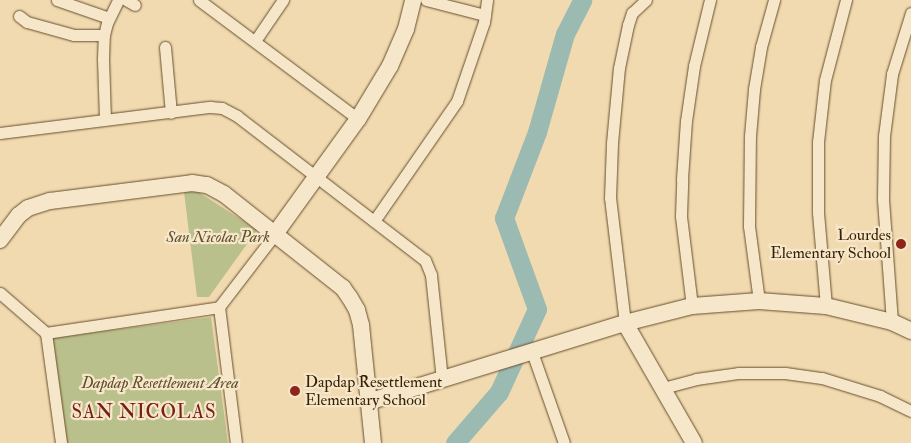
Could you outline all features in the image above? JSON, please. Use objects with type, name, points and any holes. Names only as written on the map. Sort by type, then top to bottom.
[{"type":"street","points":[[57,0],[109,18]]},
{"type":"street","points":[[105,119],[104,35],[109,18],[118,0]]},
{"type":"street","points":[[199,0],[358,119]]},
{"type":"street","points":[[255,41],[283,0]]},
{"type":"street","points":[[46,333],[219,307],[275,234],[358,119],[390,66],[406,29],[413,0]]},
{"type":"street","points":[[426,0],[485,15]]},
{"type":"street","points":[[374,221],[457,101],[468,75],[485,15],[487,0]]},
{"type":"street","points":[[646,0],[632,13],[620,68],[612,143],[610,198],[625,323],[694,443]]},
{"type":"street","points":[[692,306],[681,216],[682,179],[686,121],[694,66],[710,0]]},
{"type":"street","points":[[759,301],[749,226],[750,136],[758,64],[774,0]]},
{"type":"street","points":[[826,306],[818,212],[818,142],[825,80],[846,0]]},
{"type":"street","points":[[892,322],[883,199],[884,136],[892,74],[911,13]]},
{"type":"street","points":[[19,16],[27,22],[74,35],[104,35]]},
{"type":"street","points":[[165,47],[171,113]]},
{"type":"street","points":[[0,133],[210,107],[222,108],[237,116],[316,175],[428,264],[442,380]]},
{"type":"street","points":[[0,240],[19,215],[28,208],[43,203],[192,183],[207,185],[224,194],[343,288],[357,310],[361,325],[373,443]]},
{"type":"street","points":[[0,293],[46,333],[61,443]]},
{"type":"street","points":[[368,402],[625,323],[692,306],[759,301],[826,306],[892,322],[911,330]]},
{"type":"street","points":[[219,307],[236,443]]},
{"type":"street","points":[[527,354],[564,443]]},
{"type":"street","points":[[663,388],[696,378],[730,374],[785,373],[822,378],[880,396],[911,411]]},
{"type":"green space","name":"San Nicolas Park","points":[[197,191],[257,230],[209,297],[197,297],[184,192]]},
{"type":"green space","name":"Dapdap Resettlement Area","points":[[211,317],[228,443],[67,443],[53,338]]},
{"type":"waterway","points":[[455,443],[499,392],[537,309],[504,218],[537,132],[565,34],[582,0]]},
{"type":"place","name":"Lourdes Elementary School","points":[[901,244]]},
{"type":"place","name":"Dapdap Resettlement Elementary School","points":[[295,391]]},
{"type":"district","name":"SAN NICOLAS","points":[[144,413]]}]
